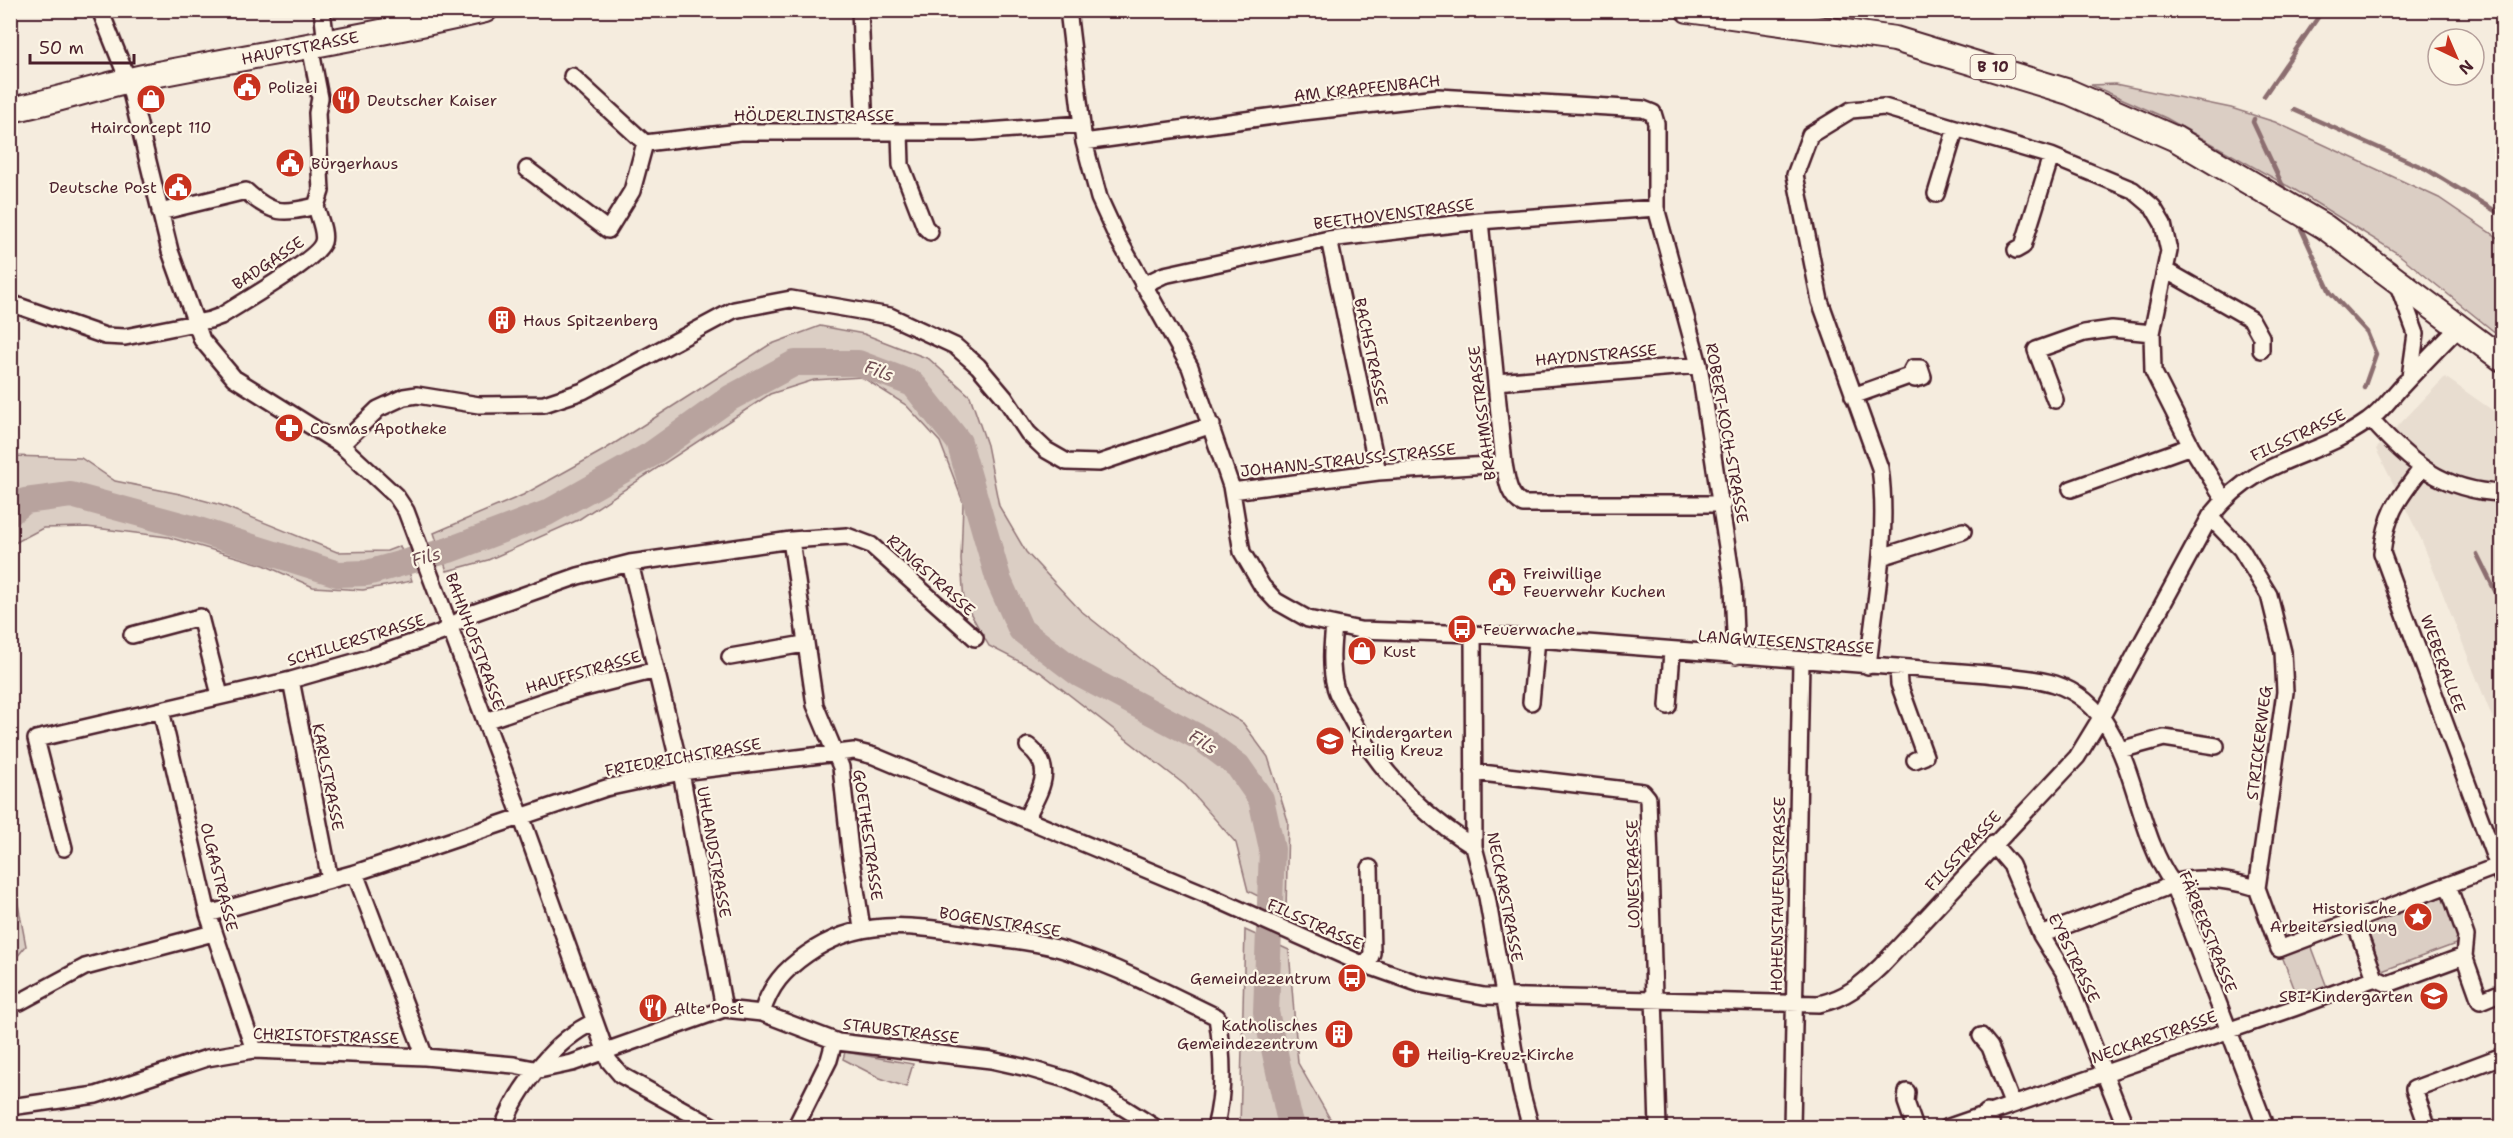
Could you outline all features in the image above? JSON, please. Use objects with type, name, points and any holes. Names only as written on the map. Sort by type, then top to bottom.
[{"type":"main road","name":"HAUPTSTRASSE","points":[[10,110],[67,98],[128,80],[318,45],[401,19],[485,10]]},
{"type":"main road","name":"B 10","points":[[1688,10],[1895,39],[2014,73],[2069,92],[2176,139],[2300,212],[2395,277],[2502,359]]},
{"type":"street","name":"BAHNHOFSTRASSE","points":[[100,10],[128,80],[160,212],[202,340],[234,378],[342,445],[396,496],[415,530],[437,587],[605,1052],[614,1069],[621,1075],[716,1128]]},
{"type":"street","points":[[160,212],[246,191],[270,210],[285,213],[316,206],[321,191],[317,113],[320,98],[318,45],[322,10]]},
{"type":"street","points":[[860,10],[865,132]]},
{"type":"street","name":"LANGWIESENSTRASSE","points":[[1068,10],[1084,142],[1099,198],[1143,285],[1190,367],[1212,425],[1232,490],[1242,552],[1262,586],[1276,601],[1308,620],[1334,626],[1387,632],[1473,634],[1672,652],[1987,674],[2055,684],[2074,693],[2102,716]]},
{"type":"street","points":[[527,169],[608,230],[632,191],[645,143],[572,76]]},
{"type":"street","name":"AM KRAPFENBACH","points":[[1084,142],[1303,111],[1437,97],[1643,109],[1653,113]]},
{"type":"street","points":[[1868,666],[1881,557],[1884,497],[1880,468],[1820,301],[1795,175],[1810,135],[1851,110],[1884,107],[2051,156],[2133,190],[2152,207],[2163,225],[2169,251],[2167,271],[2152,333],[2153,371],[2191,446],[2224,499]]},
{"type":"street","name":"ROBERT-KOCH-STRASSE","points":[[1653,113],[1656,123],[1656,208],[1700,364],[1723,504],[1733,586],[1736,656]]},
{"type":"street","name":"HÖLDERLINSTRASSE","points":[[645,143],[740,132],[974,132],[1082,123]]},
{"type":"street","points":[[1936,194],[1956,128]]},
{"type":"street","points":[[900,132],[902,165],[925,227],[930,232]]},
{"type":"street","points":[[2016,250],[2023,246],[2051,156]]},
{"type":"street","name":"BADGASSE","points":[[10,303],[105,336],[125,337],[221,316],[315,254],[324,239],[316,206]]},
{"type":"street","name":"BEETHOVENSTRASSE","points":[[1143,285],[1164,275],[1329,239],[1480,221],[1656,208]]},
{"type":"street","name":"BRAHMSSTRASSE","points":[[1480,221],[1504,464],[1510,489],[1516,501],[1523,504],[1723,504]]},
{"type":"street","name":"BACHSTRASSE","points":[[1329,239],[1378,472]]},
{"type":"street","points":[[2167,271],[2251,319],[2261,337],[2261,350]]},
{"type":"street","points":[[2395,277],[2407,303],[2416,334],[2410,377]]},
{"type":"street","points":[[342,445],[378,410],[404,397],[417,395],[479,405],[544,404],[583,391],[734,310],[791,299],[890,316],[955,346],[992,382],[1028,433],[1046,450],[1067,462],[1099,463],[1212,425]]},
{"type":"street","name":"FILSSTRASSE","points":[[1249,914],[1368,966],[1442,988],[1484,996],[1793,1004],[1819,1004],[1840,999],[1853,992],[1881,966],[2077,757],[2102,716],[2210,516],[2224,499],[2239,485],[2269,466],[2342,436],[2371,419],[2460,326]]},
{"type":"street","points":[[2055,400],[2036,350],[2084,333],[2112,329],[2152,333]]},
{"type":"street","name":"HAYDNSTRASSE","points":[[1496,382],[1700,364]]},
{"type":"street","points":[[1853,396],[1909,376]]},
{"type":"street","points":[[2371,419],[2421,469],[2451,483],[2487,492],[2502,493]]},
{"type":"street","points":[[2071,489],[2191,446]]},
{"type":"street","name":"JOHANN-STRAUSS-STRASSE","points":[[1232,490],[1378,472],[1504,464]]},
{"type":"street","name":"WEBERALLEE","points":[[2421,469],[2392,508],[2386,525],[2382,553],[2500,872]]},
{"type":"street","name":"STRICKERWEG","points":[[2210,516],[2241,549],[2269,595],[2283,652],[2285,692],[2258,888]]},
{"type":"street","points":[[1881,557],[1963,531]]},
{"type":"street","name":"RINGSTRASSE","points":[[791,540],[847,536],[871,545],[975,638]]},
{"type":"street","name":"SCHILLERSTRASSE","points":[[64,848],[36,739],[291,680],[368,658],[441,633],[470,614],[578,576],[630,563],[791,540]]},
{"type":"street","name":"GOETHESTRASSE","points":[[791,540],[804,644],[815,705],[842,767],[850,851],[862,928]]},
{"type":"street","name":"UHLANDSTRASSE","points":[[630,563],[681,772],[724,1008]]},
{"type":"street","points":[[132,635],[200,617],[220,695]]},
{"type":"street","points":[[1334,626],[1332,651],[1335,687],[1358,733],[1405,795],[1437,824],[1474,847]]},
{"type":"street","name":"NECKARSTRASSE","points":[[1473,634],[1474,847],[1487,897],[1521,1091],[1531,1128]]},
{"type":"street","points":[[1531,702],[1537,639]]},
{"type":"street","points":[[730,657],[804,644]]},
{"type":"street","points":[[1668,706],[1672,652]]},
{"type":"street","name":"HOHENSTAUFENSTRASSE","points":[[1792,1128],[1801,661]]},
{"type":"street","points":[[1898,668],[1899,684],[1925,756],[1915,760]]},
{"type":"street","name":"HAUFFSTRASSE","points":[[485,721],[573,691],[656,670]]},
{"type":"street","name":"KARLSTRASSE","points":[[291,680],[330,880]]},
{"type":"street","name":"OLGASTRASSE","points":[[160,710],[213,933],[254,1050]]},
{"type":"street","name":"FÄRBERSTRASSE","points":[[2102,716],[2109,724],[2120,750],[2153,851],[2172,882],[2229,1030],[2263,1128]]},
{"type":"street","points":[[2120,750],[2164,738],[2216,746]]},
{"type":"street","points":[[1026,819],[1044,780],[1041,757],[1028,746]]},
{"type":"street","name":"FRIEDRICHSTRASSE","points":[[208,914],[355,873],[606,788],[681,772],[836,751],[854,751],[874,756],[1249,914]]},
{"type":"street","name":"LONESTRASSE","points":[[1473,772],[1643,792],[1649,806],[1658,1128]]},
{"type":"street","name":"EYBSTRASSE","points":[[1993,844],[2011,865],[2041,935],[2065,974],[2126,1128]]},
{"type":"street","name":"FILSSTRASSE","points":[[1368,966],[1372,953],[1370,868]]},
{"type":"street","points":[[2041,935],[2162,889],[2172,882],[2223,881],[2258,888],[2279,949],[2448,885],[2500,872]]},
{"type":"street","points":[[355,873],[425,1057]]},
{"type":"street","points":[[2448,885],[2466,936],[2464,956],[2480,1000],[2502,992]]},
{"type":"street","points":[[2354,920],[2375,978]]},
{"type":"street","name":"BOGENSTRASSE","points":[[762,1013],[771,987],[790,966],[820,945],[862,928],[904,925],[1029,943],[1074,953],[1120,971],[1217,1017],[1224,1067],[1222,1102],[1215,1128]]},
{"type":"street","points":[[20,1002],[85,967],[213,933]]},
{"type":"street","name":"NECKARSTRASSE","points":[[1946,1128],[2012,1103],[2106,1074],[2375,978],[2388,984],[2464,956]]},
{"type":"street","name":"STAUBSTRASSE","points":[[605,1052],[724,1008],[762,1013],[834,1042],[991,1060],[1027,1068],[1068,1080],[1105,1096],[1155,1128]]},
{"type":"street","points":[[503,1128],[509,1109],[524,1086],[560,1044],[579,1028],[594,1022]]},
{"type":"street","points":[[1980,1036],[1990,1047],[2012,1103]]},
{"type":"street","points":[[795,1128],[828,1060],[834,1042]]},
{"type":"street","name":"CHRISTOFSTRASSE","points":[[10,1107],[96,1095],[207,1058],[254,1050],[425,1057],[514,1065],[539,1070]]},
{"type":"street","points":[[539,1070],[572,1063],[605,1052]]},
{"type":"street","points":[[2428,1128],[2414,1089],[2502,1056]]},
{"type":"street","points":[[1907,1092],[1906,1102],[1915,1128]]},
{"type":"street","points":[[1987,1112],[1993,1128]]},
{"type":"shaded area","points":[[2115,84],[2231,108],[2275,122],[2439,198],[2502,241],[2502,338],[2397,253],[2295,190],[2166,118],[2091,85]]},
{"type":"shaded area","points":[[820,326],[864,334],[929,359],[970,396],[987,445],[999,506],[1026,552],[1080,610],[1161,675],[1243,723],[1268,757],[1288,821],[1286,910],[1248,891],[1236,843],[1185,785],[1040,672],[989,646],[964,602],[961,560],[963,502],[940,442],[906,405],[862,377],[814,380],[770,394],[578,520],[488,560],[447,571],[434,533],[523,495],[604,450],[769,345]]},
{"type":"shaded area","points":[[2445,377],[2502,417],[2502,742],[2421,539],[2376,449]]},
{"type":"shaded area","points":[[11,456],[81,458],[115,481],[221,505],[337,552],[387,551],[400,546],[412,581],[363,590],[313,587],[264,565],[168,537],[87,527],[43,528],[11,545]]},
{"type":"shaded area","points":[[10,862],[26,946],[11,964],[10,964]]},
{"type":"shaded area","points":[[2444,895],[2461,942],[2382,971],[2365,924]]},
{"type":"shaded area","points":[[1245,930],[1289,950],[1298,1063],[1329,1117],[1338,1127],[1240,1127]]},
{"type":"shaded area","points":[[2311,945],[2328,990],[2299,1001],[2282,956]]},
{"type":"shaded area","points":[[845,1052],[913,1064],[906,1087],[880,1078],[843,1059]]},
{"type":"waterway","points":[[2264,96],[2323,10]]},
{"type":"waterway","points":[[2294,110],[2426,169],[2502,215]]},
{"type":"waterway","points":[[2254,119],[2253,122],[2287,195]]},
{"type":"waterway","points":[[2298,222],[2330,292],[2367,332],[2376,354],[2364,388]]},
{"type":"waterway","name":"Fils","points":[[10,513],[25,501],[71,495],[192,528],[338,574],[367,573],[449,550],[547,513],[650,455],[730,398],[795,363],[858,363],[913,384],[959,442],[999,581],[1021,630],[1079,674],[1202,739],[1238,766],[1261,799],[1272,849],[1266,1012],[1293,1128]]},
{"type":"waterway","points":[[2477,554],[2502,605]]},
{"type":"place","name":"Polizei","points":[[247,87]]},
{"type":"place","name":"Hairconcept 110","points":[[151,99]]},
{"type":"place","name":"Deutscher Kaiser","points":[[346,100]]},
{"type":"place","name":"Bürgerhaus","points":[[290,163]]},
{"type":"place","name":"Deutsche Post","points":[[178,187]]},
{"type":"place","name":"Haus Spitzenberg","points":[[502,320]]},
{"type":"place","name":"Cosmas Apotheke","points":[[289,428]]},
{"type":"place","name":"Freiwillige Feuerwehr Kuchen","points":[[1502,582]]},
{"type":"place","name":"Feuerwache","points":[[1462,629]]},
{"type":"place","name":"Kust","points":[[1362,651]]},
{"type":"place","name":"Kindergarten Heilig Kreuz","points":[[1330,741]]},
{"type":"place","name":"Historische Arbeitersiedlung","points":[[2418,917]]},
{"type":"place","name":"Gemeindezentrum","points":[[1352,978]]},
{"type":"place","name":"SBI-Kindergarten","points":[[2434,996]]},
{"type":"place","name":"Alte Post","points":[[653,1008]]},
{"type":"place","name":"Katholisches Gemeindezentrum","points":[[1339,1034]]},
{"type":"place","name":"Heilig-Kreuz-Kirche","points":[[1406,1054]]}]
